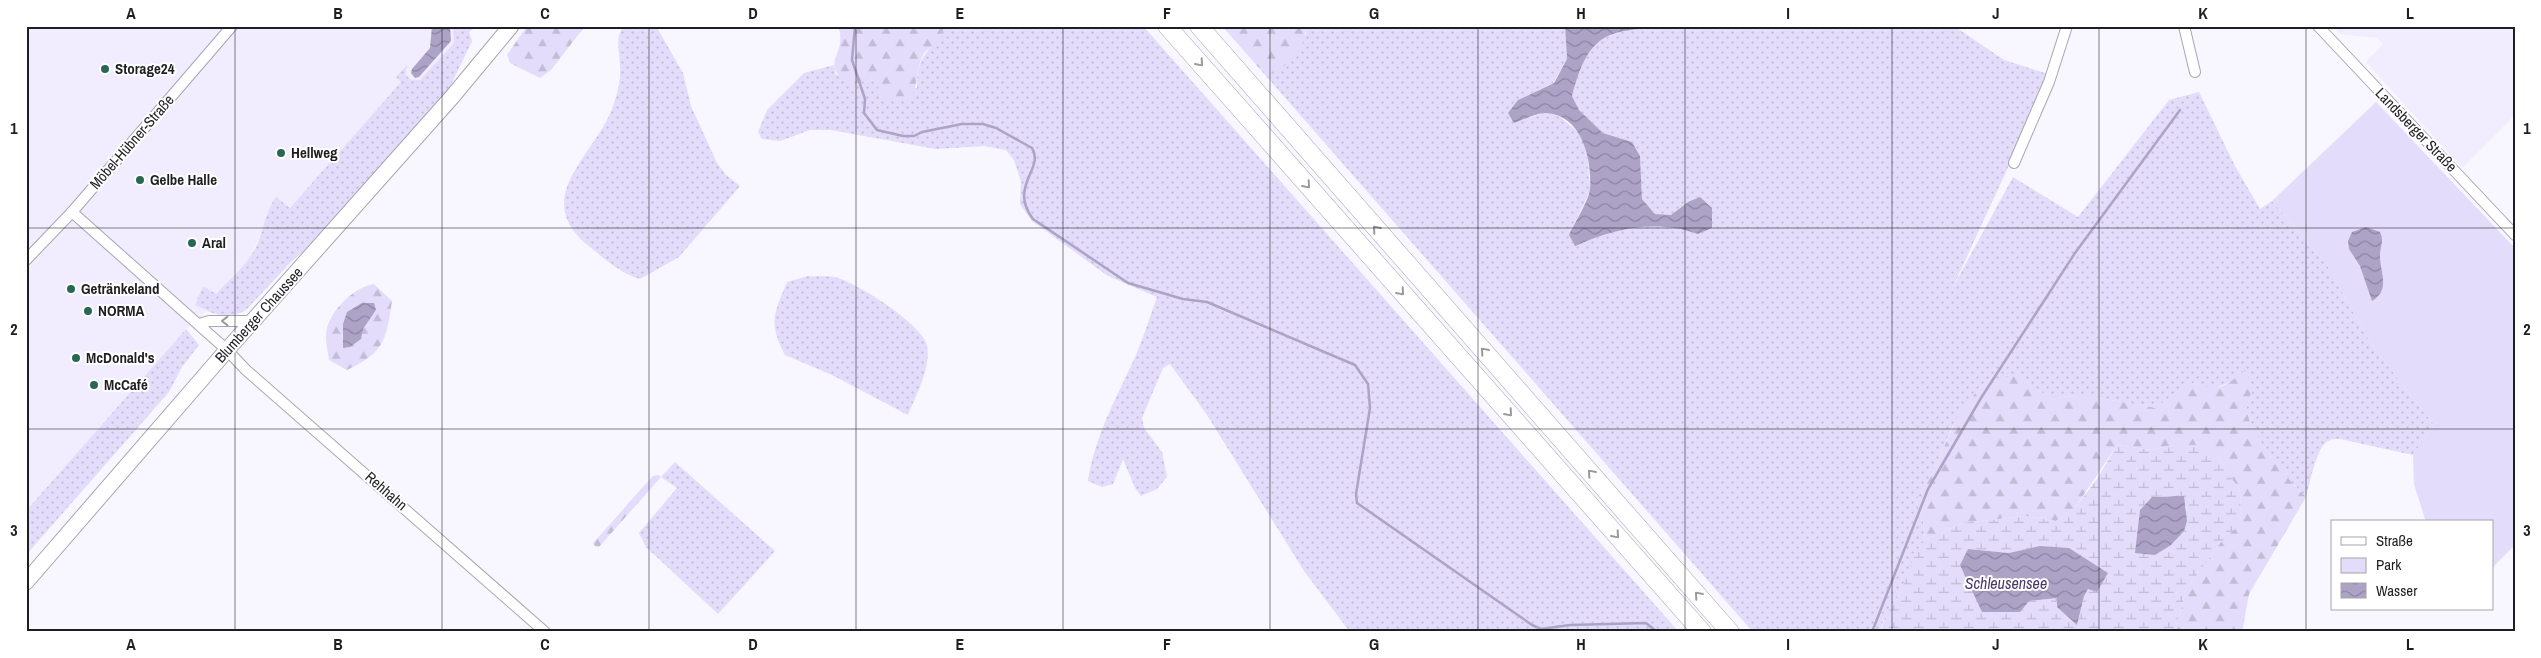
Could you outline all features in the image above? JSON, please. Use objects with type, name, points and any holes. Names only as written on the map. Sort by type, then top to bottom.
[{"type":"highway","points":[[1168,26],[1702,632]]},
{"type":"highway","points":[[1198,26],[1730,632]]},
{"type":"main road","name":"Blumberger Chaussee","points":[[491,48],[501,26]]},
{"type":"main road","name":"Blumberger Chaussee","points":[[26,582],[252,321],[446,104],[511,26]]},
{"type":"street","name":"Möbel-Hübner-Straße","points":[[26,260],[72,212],[232,26]]},
{"type":"street","points":[[2014,163],[2050,82],[2067,26]]},
{"type":"street","points":[[2184,26],[2195,72]]},
{"type":"street","name":"Landsberger Straße","points":[[2318,26],[2515,234]]},
{"type":"street","name":"Rehhahn","points":[[72,212],[199,324],[246,370],[545,632]]},
{"type":"street","points":[[199,324],[209,321],[252,321]]},
{"type":"shaded area","points":[[26,26],[453,26],[454,43],[420,80],[411,80],[405,74],[407,66],[401,82],[290,208],[276,197],[249,260],[216,294],[203,286],[195,305],[207,311],[186,329],[26,511]]},
{"type":"shaded area","points":[[2332,26],[2515,26],[2515,115],[2462,168],[2366,62],[2383,44],[2377,38],[2340,34]]},
{"type":"green space","points":[[453,26],[477,26],[469,32],[472,41],[449,89],[331,226],[289,264],[246,310],[227,316],[195,305],[203,286],[216,294],[248,260],[259,241],[269,209],[276,197],[290,208],[401,82],[396,77],[407,65],[405,74],[411,80],[420,80],[454,43]]},
{"type":"green space","points":[[527,26],[585,26],[551,70],[540,78],[510,63],[507,55]]},
{"type":"green space","points":[[624,26],[656,26],[683,73],[691,106],[717,163],[726,175],[740,186],[679,257],[640,279],[620,270],[590,247],[572,228],[565,210],[566,192],[572,175],[606,122],[615,99],[620,75],[618,41]]},
{"type":"green space","points":[[838,26],[945,26],[937,41],[924,53],[911,96],[905,100],[896,101],[881,99],[877,85],[870,78],[850,86],[840,77],[835,64],[840,44]]},
{"type":"green space","points":[[945,26],[1143,26],[1679,632],[1350,632],[1304,571],[1207,415],[1170,364],[1163,368],[1142,418],[1144,428],[1162,452],[1167,477],[1157,489],[1141,496],[1135,488],[1123,459],[1113,484],[1102,487],[1088,481],[1101,432],[1136,355],[1157,297],[1108,276],[1032,221],[1020,204],[1021,182],[1014,160],[1006,150],[984,146],[936,149],[831,130],[810,130],[780,141],[762,139],[758,132],[767,110],[804,73],[834,65],[836,75],[870,78],[877,85],[917,88],[919,67],[922,60]]},
{"type":"green space","points":[[1222,26],[1306,26],[1304,40],[1293,59],[1282,67],[1271,69],[1259,68]]},
{"type":"green space","points":[[1306,26],[1565,26],[1567,59],[1553,83],[1518,100],[1514,123],[1545,112],[1558,115],[1578,132],[1587,148],[1590,191],[1569,235],[1575,246],[1620,230],[1651,226],[1682,229],[1698,234],[1688,202],[1671,215],[1655,214],[1642,199],[1640,156],[1632,142],[1603,133],[1579,110],[1572,96],[1588,54],[1604,38],[1630,30],[1648,29],[1646,26],[1954,26],[2004,60],[2048,74],[2033,113],[1952,289],[2013,177],[2078,217],[2169,100],[2199,92],[2235,166],[2260,209],[2272,201],[2327,265],[2370,342],[2434,425],[2413,455],[2340,439],[2328,441],[2320,450],[2306,497],[2271,457],[2249,420],[2247,408],[2253,388],[2231,382],[2211,389],[2189,382],[2156,408],[2094,397],[2048,396],[1953,425],[1936,465],[1916,501],[1923,519],[1925,540],[1902,590],[1883,622],[1880,632],[1753,632],[1259,68],[1277,69],[1306,34]]},
{"type":"green space","points":[[2376,102],[2515,248],[2515,545],[2494,566],[2494,520],[2425,519],[2414,484],[2413,455],[2434,425],[2370,342],[2327,265],[2272,201]]},
{"type":"green space","points":[[808,276],[835,277],[860,288],[889,306],[915,327],[923,337],[927,346],[927,363],[908,415],[832,375],[785,355],[776,334],[776,310],[787,282]]},
{"type":"green space","points":[[374,284],[392,301],[388,326],[382,343],[376,351],[347,370],[329,360],[326,339],[327,328],[342,303],[366,286]],"holes":[[[376,310],[363,329],[342,338],[347,312]]]},
{"type":"green space","points":[[186,329],[199,345],[182,367],[169,392],[26,555],[26,511]]},
{"type":"green space","points":[[2245,370],[2253,388],[2247,408],[2249,420],[2271,457],[2306,497],[2249,594],[2242,632],[2175,632],[2186,590],[2220,543],[2235,528],[2241,512],[2240,491],[2216,455],[2174,445],[2151,450],[2117,445],[2075,508],[2056,521],[2025,516],[1963,523],[1925,540],[1923,519],[1916,501],[1936,465],[1959,413],[1979,389],[2014,374],[2048,396],[2094,397],[2156,408],[2189,382],[2206,387],[2219,387],[2230,382]]},
{"type":"green space","points":[[2117,445],[2151,450],[2174,445],[2198,445],[2216,455],[2240,491],[2241,512],[2236,528],[2220,543],[2186,590],[2175,632],[1880,632],[1886,615],[1899,596],[1916,552],[1925,540],[1963,523],[2025,516],[2056,521],[2075,508],[2097,479]],"holes":[[[2168,496],[2187,507],[2179,535],[2171,545],[2139,521],[2140,510],[2152,497]],[[2040,546],[2088,589],[2084,596],[2077,625],[2057,598],[2029,601],[1968,549],[2009,553]]]},
{"type":"green space","points":[[675,462],[775,551],[718,614],[646,547],[639,533],[677,488],[661,477]]},
{"type":"green space","points":[[658,475],[661,477],[599,547],[595,546],[593,543],[653,476]]},
{"type":"water","points":[[432,26],[450,26],[451,41],[419,77],[415,78],[411,73],[412,69],[430,48]]},
{"type":"water","points":[[1565,26],[1646,26],[1649,29],[1616,33],[1595,45],[1582,66],[1572,96],[1579,110],[1603,133],[1632,142],[1640,156],[1642,199],[1655,214],[1671,215],[1688,202],[1700,197],[1712,208],[1712,228],[1698,234],[1682,229],[1651,226],[1620,230],[1575,246],[1569,235],[1590,189],[1589,166],[1583,142],[1569,122],[1559,116],[1543,113],[1514,123],[1508,113],[1518,100],[1554,83],[1567,59]]},
{"type":"water","points":[[2366,227],[2380,232],[2382,239],[2380,254],[2383,287],[2378,297],[2372,301],[2360,266],[2349,249],[2348,241],[2352,232]]},
{"type":"water","points":[[362,303],[374,303],[376,310],[363,329],[361,339],[350,347],[343,348],[343,324],[347,312]]},
{"type":"water","points":[[2184,496],[2187,521],[2184,531],[2171,545],[2155,555],[2135,553],[2140,510],[2152,497]]},
{"type":"water","name":"Schleusensee","points":[[2040,546],[2069,548],[2108,573],[2097,592],[2088,589],[2084,596],[2077,625],[2057,607],[2057,598],[2029,601],[2020,612],[1982,612],[1960,565],[1968,549],[2009,553]]},
{"type":"waterway","points":[[855,26],[852,60],[865,99],[864,113],[877,130],[903,136],[914,136],[922,132],[962,124],[983,124],[996,128],[1032,148],[1035,156],[1034,163],[1025,188],[1024,197],[1026,207],[1033,219],[1128,283],[1183,299],[1207,302],[1355,365],[1368,384],[1370,408],[1356,494],[1357,503],[1532,625],[1541,629],[1570,625],[1646,623],[1657,632]]},
{"type":"waterway","points":[[1872,632],[1928,489],[1981,398],[2075,253],[2180,110]]},
{"type":"place","name":"Storage24","points":[[105,69]]},
{"type":"place","name":"Hellweg","points":[[281,153]]},
{"type":"place","name":"Gelbe Halle","points":[[140,180]]},
{"type":"place","name":"Aral","points":[[192,243]]},
{"type":"place","name":"Getränkeland","points":[[71,289]]},
{"type":"place","name":"NORMA","points":[[88,311]]},
{"type":"place","name":"McDonald's","points":[[76,358]]},
{"type":"place","name":"McCafé","points":[[94,385]]}]
